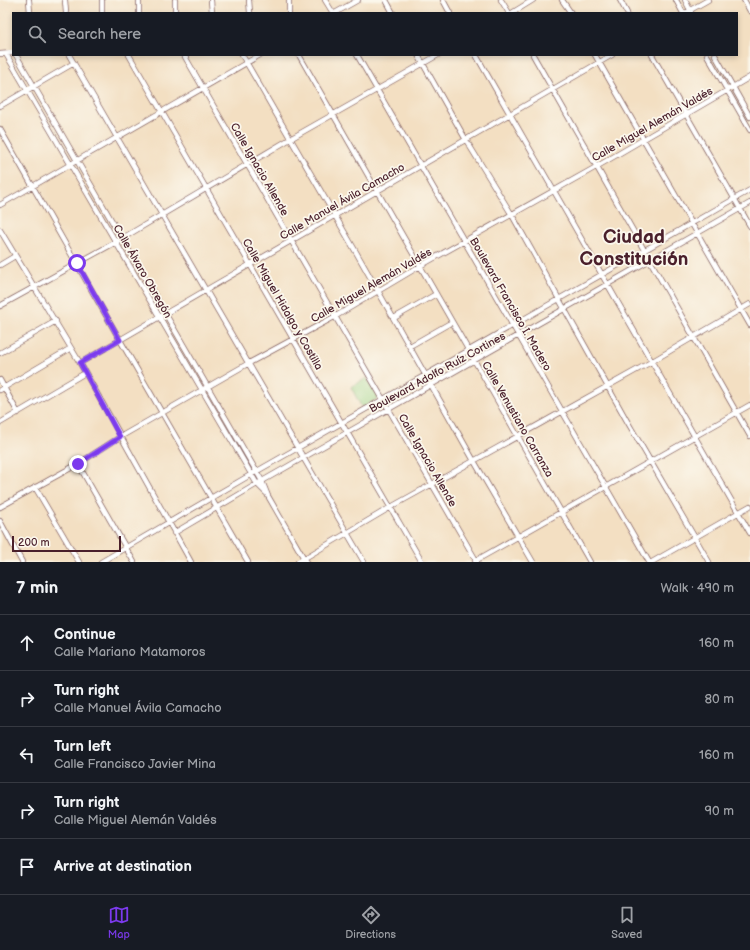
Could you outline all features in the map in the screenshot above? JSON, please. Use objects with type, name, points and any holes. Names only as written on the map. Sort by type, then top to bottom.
[{"type":"street","points":[[29,0],[30,12]]},
{"type":"street","points":[[65,0],[66,12]]},
{"type":"street","points":[[102,0],[102,12]]},
{"type":"street","points":[[139,0],[139,12]]},
{"type":"street","points":[[175,0],[175,12]]},
{"type":"street","points":[[212,0],[212,12]]},
{"type":"street","points":[[249,0],[250,12]]},
{"type":"street","points":[[289,0],[289,12]]},
{"type":"street","points":[[325,0],[333,12]]},
{"type":"street","points":[[336,12],[358,0]]},
{"type":"street","points":[[386,0],[392,12]]},
{"type":"street","points":[[443,0],[449,12]]},
{"type":"street","points":[[501,0],[509,12]]},
{"type":"street","points":[[512,12],[533,0]]},
{"type":"street","points":[[562,0],[570,12]]},
{"type":"street","points":[[620,0],[626,12]]},
{"type":"street","points":[[676,0],[688,12]]},
{"type":"street","points":[[685,0],[688,12]]},
{"type":"street","points":[[688,12],[708,0]]},
{"type":"street","points":[[744,0],[750,11]]},
{"type":"street","points":[[0,54],[12,53]]},
{"type":"street","name":"Calle Álvaro Obregón","points":[[6,54],[257,484],[268,496]]},
{"type":"street","name":"Calle Álvaro Obregón","points":[[17,56],[257,472],[268,496],[305,560]]},
{"type":"street","points":[[70,56],[364,562]]},
{"type":"street","name":"Calle Miguel Hidalgo y Costilla","points":[[130,56],[292,340],[422,562]]},
{"type":"street","name":"Calle Ignacio Allende","points":[[185,56],[336,316],[476,562]]},
{"type":"street","points":[[243,56],[379,291],[474,462],[533,562]]},
{"type":"street","points":[[0,205],[258,56]]},
{"type":"street","name":"Calle Venustiano Carranza","points":[[300,56],[590,562]]},
{"type":"street","name":"Boulevard Francisco I. Madero","points":[[358,56],[649,562]]},
{"type":"street","points":[[419,56],[466,140],[512,215],[709,562]]},
{"type":"street","points":[[0,306],[116,242],[333,114],[436,56]]},
{"type":"street","points":[[477,56],[750,533]]},
{"type":"street","points":[[534,56],[750,436]]},
{"type":"street","points":[[596,56],[750,325]]},
{"type":"street","name":"Calle Manuel Ávila Camacho","points":[[80,363],[376,190],[554,90],[610,56]]},
{"type":"street","points":[[653,56],[750,226]]},
{"type":"street","points":[[708,56],[750,130]]},
{"type":"street","points":[[716,56],[750,118]]},
{"type":"street","points":[[0,106],[74,63]]},
{"type":"street","name":"Calle Miguel Alemán Valdés","points":[[0,508],[78,464],[120,437],[249,363],[336,316],[420,266],[596,167],[750,77]]},
{"type":"street","points":[[0,129],[248,562]]},
{"type":"street","name":"Boulevard Adolfo Ruíz Cortines","points":[[101,562],[252,474],[469,352],[750,190]]},
{"type":"street","name":"Boulevard Adolfo Ruíz Cortines","points":[[174,533],[262,481],[518,336],[649,259],[750,203]]},
{"type":"street","points":[[0,230],[56,321],[191,562]]},
{"type":"street","points":[[0,265],[15,256]]},
{"type":"street","points":[[394,318],[436,294]]},
{"type":"street","points":[[298,562],[305,560],[391,507],[651,362],[750,304]]},
{"type":"street","points":[[0,353],[56,321]]},
{"type":"street","points":[[410,346],[452,322]]},
{"type":"street","points":[[2,388],[71,348]]},
{"type":"street","points":[[0,423],[85,373]]},
{"type":"street","points":[[0,380],[2,388],[18,413]]},
{"type":"street","points":[[476,562],[561,512],[750,406]]},
{"type":"street","points":[[78,464],[134,562]]},
{"type":"street","points":[[35,487],[79,562]]},
{"type":"street","points":[[652,562],[750,506]]},
{"type":"street","points":[[0,521],[22,562]]},
{"type":"green space","points":[[367,378],[379,398],[362,408],[351,387]]},
{"type":"district","name":"Ciudad Constitución","points":[[634,247]]},
{"type":"route","points":[[77,263],[120,340],[80,363],[120,437],[78,464]]}]
